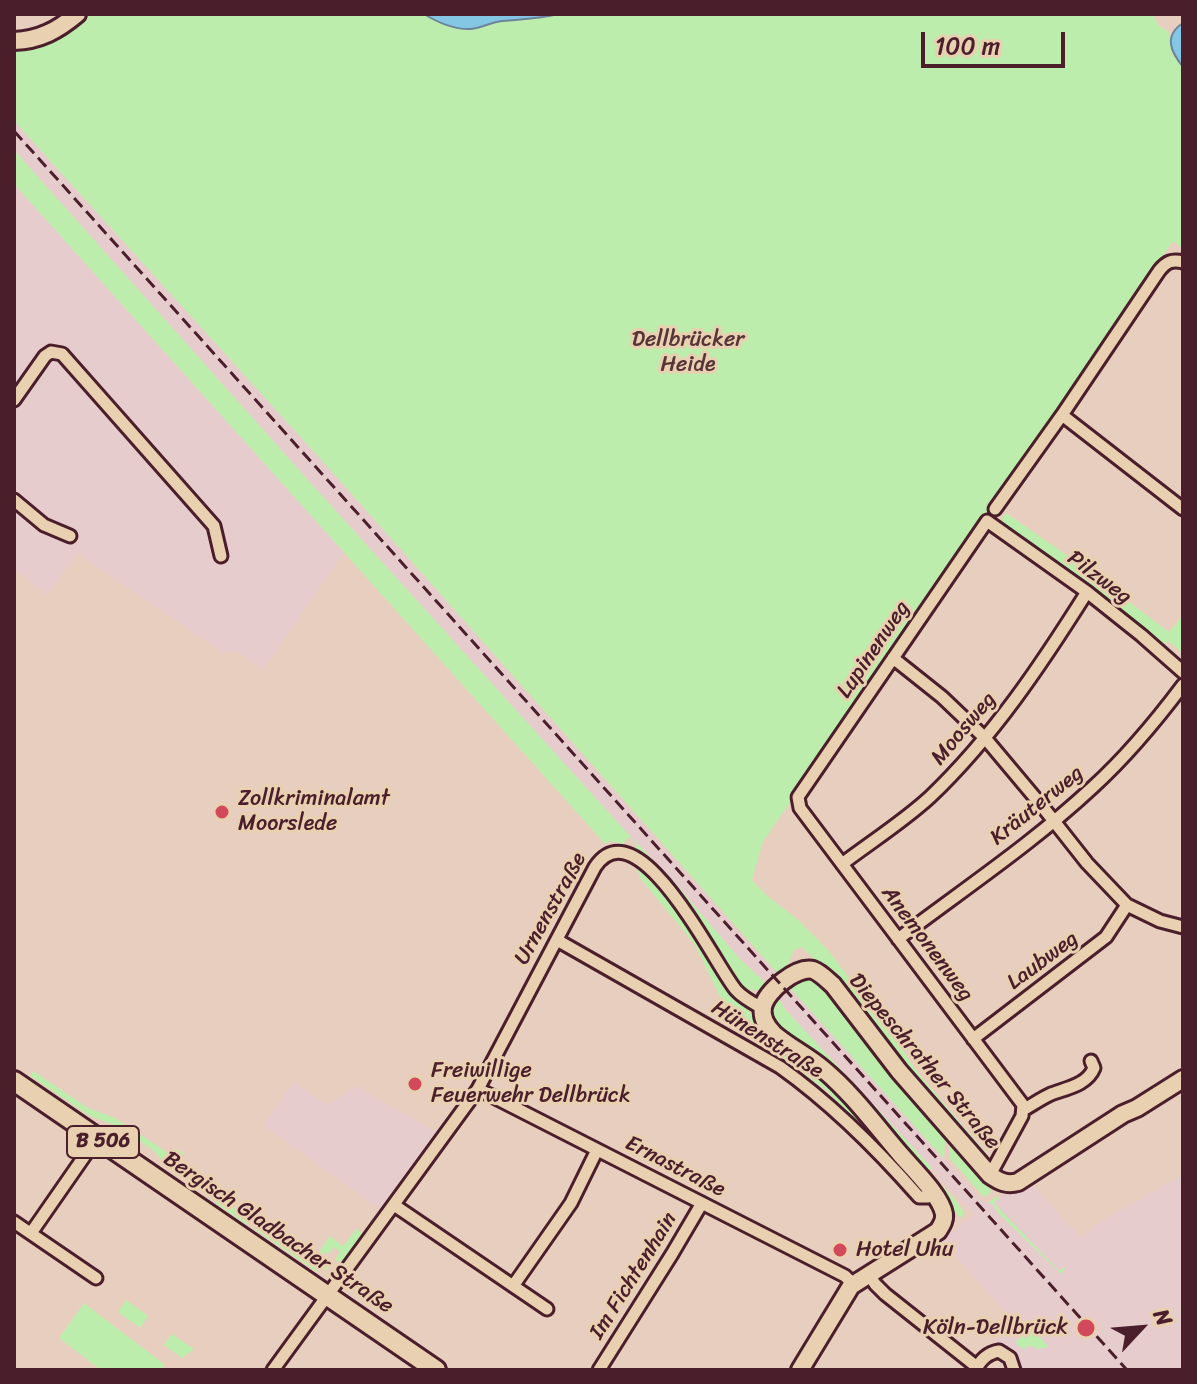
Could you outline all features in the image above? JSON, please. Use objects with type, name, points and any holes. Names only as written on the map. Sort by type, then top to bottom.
[{"type":"main road","name":"Bergisch Gladbacher Straße","points":[[14,1081],[436,1370]]},
{"type":"street","points":[[14,41],[47,34],[77,14]]},
{"type":"street","points":[[995,509],[1159,271],[1165,264],[1180,261]]},
{"type":"street","points":[[14,400],[45,356],[51,352],[62,354],[214,526],[221,556]]},
{"type":"street","points":[[1062,415],[1183,509]]},
{"type":"street","points":[[14,500],[44,525],[70,536]]},
{"type":"street","name":"Pilzweg","points":[[987,521],[1087,592],[1183,672]]},
{"type":"street","name":"Lupinenweg","points":[[798,803],[798,797],[987,521]]},
{"type":"street","name":"Moosweg","points":[[842,864],[927,800],[957,770],[1042,663],[1087,592]]},
{"type":"street","points":[[893,658],[942,697],[985,738],[1087,863],[1127,905],[1160,921],[1183,927]]},
{"type":"street","name":"Kräuterweg","points":[[898,939],[1054,821],[1095,785],[1133,747],[1183,685]]},
{"type":"street","name":"Anemonenweg","points":[[798,803],[1020,1101],[1023,1110]]},
{"type":"street","name":"Urnenstraße","points":[[273,1370],[478,1089],[599,861],[611,854],[630,855],[653,872],[681,903],[737,990],[762,1008],[765,1023],[771,1031],[840,1084],[933,1193],[943,1210],[943,1223],[938,1231],[869,1274]]},
{"type":"street","name":"Laubweg","points":[[973,1039],[1106,937],[1127,905]]},
{"type":"street","name":"Hünenstraße","points":[[557,940],[780,1067],[835,1111],[884,1157],[919,1197],[928,1197],[933,1193]]},
{"type":"street","name":"Diepeschrather Straße","points":[[762,1008],[766,999],[793,974],[812,970],[821,975],[833,985],[899,1071],[990,1175],[1006,1184],[1018,1182],[1183,1079]]},
{"type":"street","points":[[990,1175],[1019,1124],[1023,1110],[1051,1094],[1069,1090],[1091,1075],[1094,1068],[1091,1061]]},
{"type":"street","name":"Ernastraße","points":[[478,1089],[845,1276],[853,1284]]},
{"type":"street","points":[[31,1233],[97,1138]]},
{"type":"street","points":[[513,1286],[571,1203],[597,1150]]},
{"type":"street","name":"Im Fichtenhain","points":[[599,1370],[702,1203]]},
{"type":"street","points":[[394,1205],[547,1309]]},
{"type":"street","points":[[14,1222],[96,1278]]},
{"type":"street","points":[[800,1370],[853,1284],[869,1274],[885,1294],[976,1368],[991,1352],[999,1351],[1010,1358],[1014,1370]]},
{"type":"shaded area","points":[[14,121],[324,463],[744,937],[778,974],[782,973],[792,984],[791,988],[982,1201],[992,1204],[1000,1197],[1019,1192],[1031,1184],[1081,1238],[1097,1224],[1183,1175],[1183,1370],[1018,1370],[1015,1353],[1007,1347],[993,1344],[1015,1323],[941,1240],[974,1215],[794,1019],[769,985],[739,958],[670,877],[308,480],[14,150]]},
{"type":"shaded area","points":[[14,184],[344,552],[263,670],[236,651],[223,653],[77,553],[47,595],[14,568]]},
{"type":"shaded area","points":[[294,1082],[327,1105],[356,1086],[436,1132],[380,1209],[263,1125]]},
{"type":"green space","name":"Dellbrücker Heide","points":[[88,14],[1153,14],[1158,25],[1169,32],[1172,54],[1183,67],[1183,249],[1173,241],[763,842],[752,880],[828,950],[918,1073],[990,1158],[986,1159],[895,1060],[831,976],[802,947],[794,950],[788,964],[778,974],[324,463],[14,121],[14,47],[80,22]]},
{"type":"green space","points":[[14,150],[308,480],[670,877],[739,958],[768,985],[751,990],[735,981],[687,903],[635,848],[637,845],[630,837],[622,844],[610,841],[605,844],[14,184]]},
{"type":"green space","points":[[1006,513],[1169,632],[1183,615],[1183,653],[1168,641],[1161,646],[1004,527],[1002,519]]},
{"type":"green space","points":[[636,865],[640,865],[668,893],[691,923],[736,998],[764,1032],[839,1090],[886,1150],[827,1091],[786,1060],[758,1045],[754,1035],[719,995],[695,945],[640,878]]},
{"type":"green space","points":[[806,977],[815,979],[826,989],[940,1126],[945,1139],[944,1159],[790,988]]},
{"type":"green space","points":[[778,997],[785,1009],[933,1169],[926,1169],[910,1149],[778,1029],[769,1012]]},
{"type":"green space","points":[[33,1071],[88,1108],[115,1118],[168,1153],[177,1149],[184,1153],[180,1161],[171,1165],[162,1161],[154,1151],[119,1127],[90,1116],[30,1076]]},
{"type":"green space","points":[[950,1144],[990,1188],[987,1196],[983,1196],[950,1159]]},
{"type":"green space","points":[[930,1173],[965,1213],[961,1218],[957,1215]]},
{"type":"green space","points":[[208,1187],[211,1193],[245,1215],[249,1210],[254,1213],[247,1225],[218,1205],[207,1194]]},
{"type":"green space","points":[[996,1196],[999,1198],[994,1203],[1059,1271],[1064,1267],[1061,1274],[988,1203]]},
{"type":"green space","points":[[261,1218],[264,1220],[260,1227],[312,1261],[330,1236],[343,1246],[356,1229],[363,1234],[341,1263],[335,1259],[340,1252],[334,1247],[328,1254],[325,1252],[322,1258],[331,1265],[326,1270],[320,1267],[317,1272],[254,1229]]},
{"type":"green space","points":[[126,1300],[148,1316],[140,1328],[118,1312]]},
{"type":"green space","points":[[84,1303],[165,1365],[160,1370],[101,1370],[59,1338]]},
{"type":"green space","points":[[1032,1328],[1048,1346],[1035,1349],[1034,1346],[1025,1347],[1025,1350],[1017,1345],[1016,1341],[1022,1336],[1025,1338]]},
{"type":"green space","points":[[172,1334],[194,1349],[182,1358],[164,1345]]},
{"type":"water","points":[[424,14],[558,14],[471,29],[446,25]]},
{"type":"water","points":[[1183,23],[1183,67],[1175,56],[1171,39]]},
{"type":"railway","points":[[14,131],[1127,1370]]},
{"type":"place","name":"Zollkriminalamt Moorslede","points":[[222,812]]},
{"type":"place","name":"Freiwillige Feuerwehr Dellbrück","points":[[415,1084]]},
{"type":"place","name":"Hotel Uhu","points":[[840,1250]]},
{"type":"place","name":"Köln-Dellbrück","points":[[1086,1328]]}]
